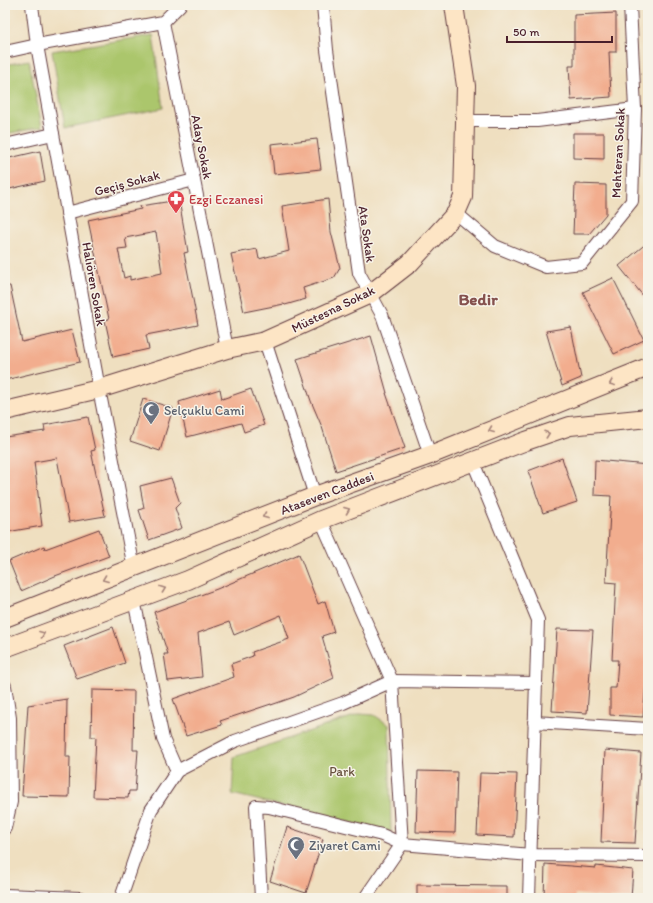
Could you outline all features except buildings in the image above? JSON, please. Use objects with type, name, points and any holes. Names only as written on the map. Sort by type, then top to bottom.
[{"type":"main road","name":"Müstesna Sokak","points":[[5,411],[99,389],[227,349],[265,341],[370,294],[410,263],[456,213],[463,197],[466,86],[454,5]]},
{"type":"main road","name":"Ataseven Caddesi","points":[[5,618],[315,496],[430,455],[648,368]]},
{"type":"main road","points":[[5,648],[188,580],[321,520],[570,426],[648,418]]},
{"type":"street","name":"Halıören Sokak","points":[[32,5],[37,45],[67,213],[134,568]]},
{"type":"street","points":[[5,52],[163,22],[180,5]]},
{"type":"street","name":"Ata Sokak","points":[[323,5],[327,50],[359,273],[382,315],[430,455]]},
{"type":"street","name":"Mehteran Sokak","points":[[456,213],[495,246],[546,267],[582,263],[632,201],[634,109],[630,5]]},
{"type":"street","name":"Aday Sokak","points":[[163,22],[227,349]]},
{"type":"street","points":[[466,121],[537,121],[634,109]]},
{"type":"street","points":[[5,145],[53,134]]},
{"type":"street","name":"Geçiş Sokak","points":[[67,213],[194,180]]},
{"type":"street","points":[[265,341],[315,496]]},
{"type":"street","points":[[474,462],[538,620],[529,898]]},
{"type":"street","points":[[321,520],[392,681],[402,844],[365,898]]},
{"type":"street","points":[[134,600],[163,739],[177,770]]},
{"type":"street","points":[[121,898],[151,810],[177,770],[235,741],[343,703],[392,681],[535,683]]},
{"type":"street","points":[[5,686],[10,718],[11,802],[5,828]]},
{"type":"street","points":[[534,722],[648,729]]},
{"type":"street","points":[[261,898],[256,806],[269,807],[382,835],[402,844],[531,854],[648,856]]},
{"type":"street","points":[[5,895],[80,898]]},
{"type":"green space","points":[[153,35],[163,108],[65,128],[52,51]]},
{"type":"green space","points":[[29,60],[42,127],[5,134],[5,65]]},
{"type":"green space","name":"Park","points":[[360,714],[374,715],[389,725],[391,832],[232,794],[234,757]]},
{"type":"place","name":"Ezgi Eczanesi","points":[[176,214]]},
{"type":"place","name":"Selçuklu Cami","points":[[151,425]]},
{"type":"place","name":"Ziyaret Cami","points":[[296,860]]},
{"type":"district","name":"Bedir","points":[[478,299]]}]
